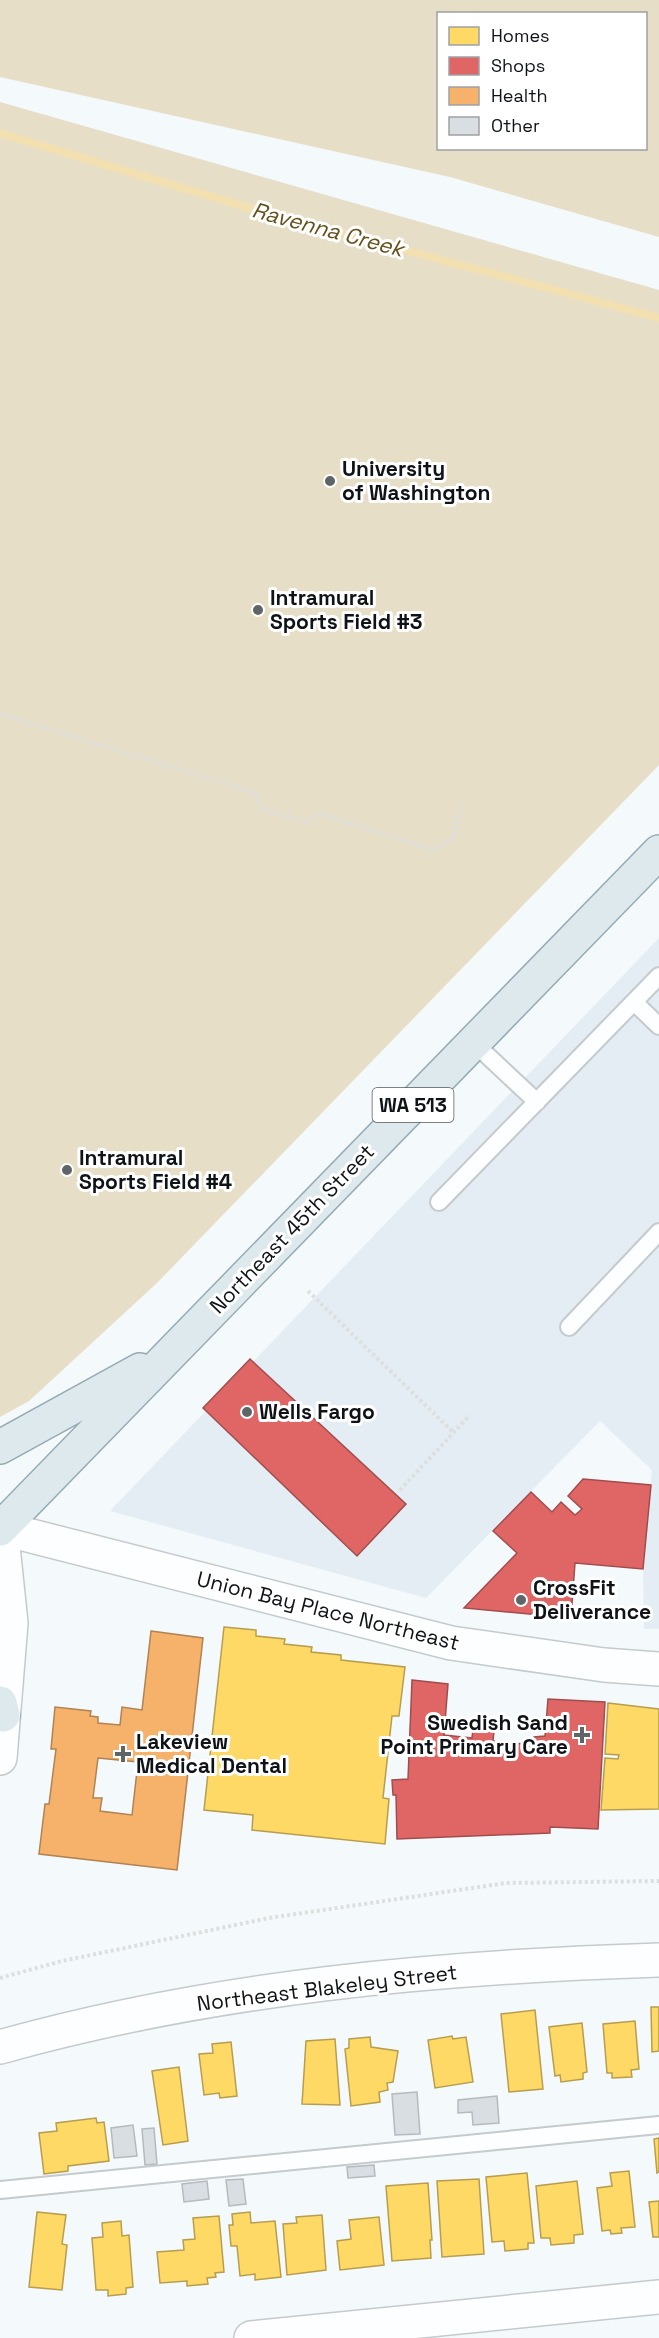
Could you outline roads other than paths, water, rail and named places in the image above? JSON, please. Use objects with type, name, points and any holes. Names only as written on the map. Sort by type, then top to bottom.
[{"type":"main road","name":"Northeast 45th Street","points":[[0,1529],[659,852]]},
{"type":"main road","points":[[0,1447],[46,1424],[172,1351]]},
{"type":"street","name":"Union Bay Place Northeast","points":[[0,1529],[451,1643],[604,1665],[659,1668]]},
{"type":"street","points":[[0,1529],[11,1623],[2,1709],[0,1758]]},
{"type":"street","name":"Northeast Blakeley Street","points":[[0,2047],[45,2035],[180,2007],[330,1984],[441,1971],[659,1960]]},
{"type":"street","points":[[264,2337],[659,2297]]},
{"type":"lane","points":[[439,1202],[659,976]]},
{"type":"lane","points":[[634,1002],[659,1026]]},
{"type":"lane","points":[[474,1043],[537,1102]]},
{"type":"lane","points":[[569,1327],[659,1232]]},
{"type":"lane","points":[[0,2190],[659,2125]]},
{"type":"waterway","name":"Ravenna Creek","points":[[0,133],[266,213],[659,318]]},
{"type":"place","name":"University of Washington","points":[[330,481]]},
{"type":"place","name":"Intramural Sports Field #3","points":[[258,610]]},
{"type":"place","name":"Intramural Sports Field #4","points":[[67,1170]]},
{"type":"place","name":"Wells Fargo","points":[[247,1412]]},
{"type":"place","name":"CrossFit Deliverance","points":[[521,1600]]},
{"type":"place","name":"Swedish Sand Point Primary Care","points":[[582,1735]]},
{"type":"place","name":"Lakeview Medical Dental","points":[[123,1754]]}]
